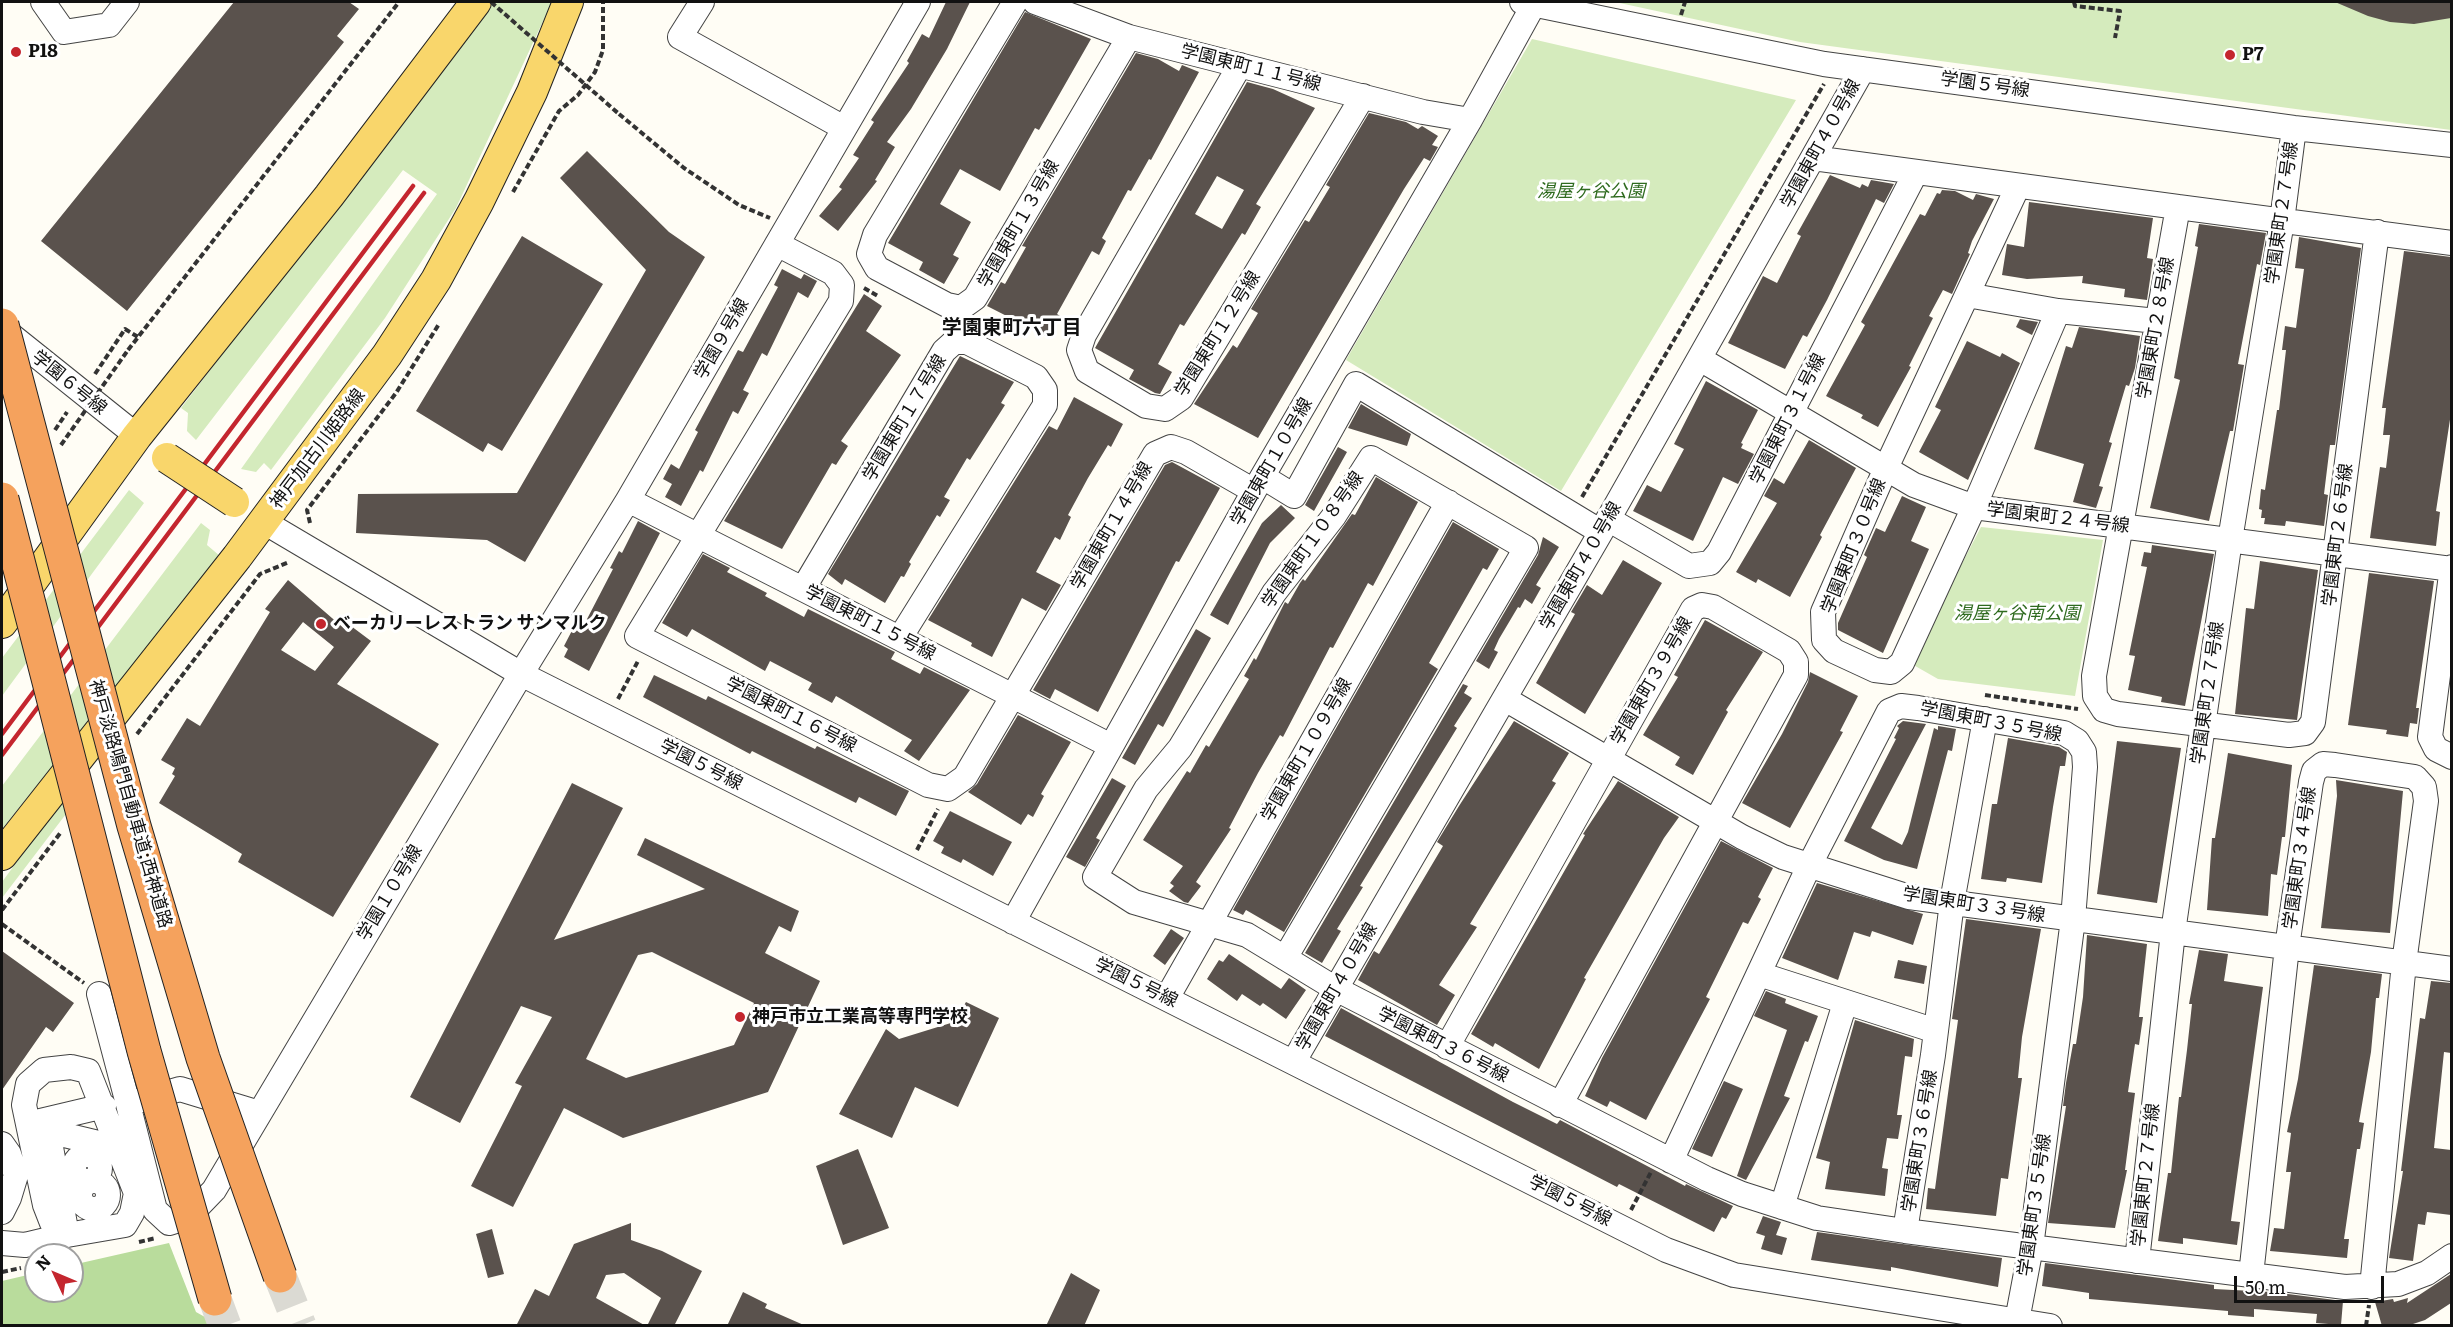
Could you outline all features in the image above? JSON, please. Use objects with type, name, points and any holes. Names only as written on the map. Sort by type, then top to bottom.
[{"type":"highway","name":"神戸淡路鳴門自動車道;西神道路","points":[[2,327],[134,826],[203,1058],[280,1276]]},
{"type":"highway","points":[[2,499],[144,1051],[216,1299]]},
{"type":"main road","points":[[2,623],[137,436],[329,196],[477,2]]},
{"type":"main road","name":"神戸加古川姫路線","points":[[2,855],[264,522],[381,364],[436,279],[519,121],[568,2]]},
{"type":"main road","points":[[137,436],[264,522]]},
{"type":"street","points":[[43,2],[64,32],[109,25],[127,2]]},
{"type":"street","points":[[702,2],[680,37],[844,128]]},
{"type":"street","name":"学園９号線","points":[[521,674],[628,500],[918,2]]},
{"type":"street","name":"学園東町１３号線","points":[[1015,2],[875,235],[869,254],[877,268],[947,305],[961,308],[975,298],[1129,37]]},
{"type":"street","name":"学園東町１１号線","points":[[1035,2],[1129,37],[1424,112],[1470,120]]},
{"type":"street","name":"学園５号線","points":[[1528,3],[1835,65],[2294,128],[2451,145]]},
{"type":"street","name":"学園東町１０号線","points":[[1013,922],[1258,484],[1470,120],[1528,3]]},
{"type":"street","name":"学園東町１２号線","points":[[1240,65],[1084,334],[1079,350],[1088,371],[1146,406],[1165,410],[1181,398],[1363,96]]},
{"type":"street","name":"学園東町４０号線","points":[[1294,1061],[1605,526],[1863,69]]},
{"type":"street","name":"学園東町２７号線","points":[[2137,1261],[2173,932],[2230,540],[2282,221],[2294,128]]},
{"type":"street","points":[[1813,158],[2451,243]]},
{"type":"street","name":"学園東町３１号線","points":[[1605,526],[1689,566],[1710,563],[1719,552],[1916,172]]},
{"type":"street","name":"学園東町３０号線","points":[[2019,186],[1886,468],[1823,612],[1824,640],[1834,651],[1875,670],[1891,672],[1902,663],[1974,507],[2058,311]]},
{"type":"street","name":"学園東町２８号線","points":[[2178,207],[2094,676],[2095,696],[2104,710],[2118,714],[2203,724]]},
{"type":"street","name":"学園東町２６号線","points":[[2203,724],[2289,735],[2305,733],[2313,722],[2377,232]]},
{"type":"street","points":[[649,642],[637,636],[696,535],[841,301],[842,285],[834,273],[782,235]]},
{"type":"street","points":[[1967,295],[2058,311],[2157,321]]},
{"type":"street","name":"学園６号線","points":[[2,327],[137,436]]},
{"type":"street","name":"学園東町１７号線","points":[[803,589],[944,351],[954,342],[967,342],[1036,377],[1045,390],[1045,405],[900,638]]},
{"type":"street","name":"学園東町２４号線","points":[[1700,359],[1914,485],[1974,507],[2451,569]]},
{"type":"street","name":"学園東町１４号線","points":[[1014,696],[1155,454],[1171,447],[1258,484],[1294,496],[1356,384],[1572,514]]},
{"type":"street","name":"学園東町１０８号線","points":[[1285,958],[1526,548],[1371,458],[1334,516],[1274,593],[1180,748],[1146,789],[1095,877],[1134,902],[1247,935],[1336,989]]},
{"type":"street","name":"学園東町１５号線","points":[[628,500],[1111,746]]},
{"type":"street","name":"学園東町１０９号線","points":[[1167,998],[1448,502]]},
{"type":"street","points":[[1572,514],[1605,526]]},
{"type":"street","name":"学園５号線","points":[[264,522],[521,674],[1666,1250],[1734,1275],[1900,1314],[2050,1326]]},
{"type":"street","points":[[2451,569],[2430,737],[2436,749],[2451,757]]},
{"type":"street","name":"学園東町３９号線","points":[[1447,1047],[1693,609],[1702,604],[1713,607],[1789,651],[1796,662],[1796,675],[1560,1105]]},
{"type":"street","name":"学園東町１６号線","points":[[649,642],[928,785],[948,789]]},
{"type":"street","name":"学園１０号線","points":[[128,1104],[155,1210],[170,1223],[188,1217],[214,1190],[521,674]]},
{"type":"street","points":[[948,789],[965,777],[1014,696]]},
{"type":"street","name":"学園東町３３号線","points":[[1505,699],[1715,821],[1783,857],[1909,897],[2451,969]]},
{"type":"street","name":"学園東町３５号線","points":[[1665,1158],[1759,974],[1809,866],[1888,711],[1901,706],[2055,730],[2077,741],[2084,752],[2073,919],[2031,1247],[2017,1324]]},
{"type":"street","name":"学園東町３６号線","points":[[1336,989],[1560,1105],[1742,1194],[1832,1222],[1905,1231],[1936,1031],[1952,902],[1985,719]]},
{"type":"street","name":"学園東町３４号線","points":[[2251,1275],[2287,948],[2314,771],[2323,764],[2415,777],[2424,787],[2426,801],[2404,963],[2372,1287]]},
{"type":"street","points":[[1759,974],[1936,1031]]},
{"type":"street","points":[[99,993],[128,1104],[180,1089],[259,1113]]},
{"type":"street","points":[[1782,1207],[1845,1003]]},
{"type":"street","points":[[67,1236],[52,1222],[48,1214],[24,1105],[28,1084],[44,1070],[70,1066],[88,1071],[104,1106],[136,1193],[132,1213],[125,1225],[98,1219]]},
{"type":"street","points":[[28,1124],[104,1106]]},
{"type":"street","points":[[67,1236],[48,1131],[119,1149]]},
{"type":"street","points":[[2,1144],[9,1154],[16,1175],[2,1212]]},
{"type":"street","points":[[2,1243],[25,1245],[67,1236],[98,1219],[107,1192],[99,1182],[89,1181]]},
{"type":"street","points":[[1905,1231],[2345,1287],[2398,1284],[2427,1273],[2451,1256]]},
{"type":"path","points":[[59,448],[128,350],[399,2]]},
{"type":"path","points":[[491,2],[666,155],[782,235]]},
{"type":"path","points":[[2074,2],[2075,6],[2120,11],[2115,38]]},
{"type":"path","points":[[1572,514],[1835,65]]},
{"type":"path","points":[[94,374],[125,329],[138,337]]},
{"type":"path","points":[[131,742],[260,574],[298,559]]},
{"type":"path","points":[[608,718],[649,642]]},
{"type":"path","points":[[908,869],[948,789]]},
{"type":"path","points":[[2,910],[66,826]]},
{"type":"path","points":[[2,924],[99,993]]},
{"type":"path","points":[[1622,1227],[1665,1158]]},
{"type":"green space","points":[[493,2],[552,2],[456,208],[385,318],[271,470],[264,463],[256,472],[241,469],[437,194],[403,170],[196,440],[187,431],[188,413],[181,408]]},
{"type":"green space","points":[[1615,2],[2451,2],[2451,130],[1800,42]]},
{"type":"green space","name":"湯屋ヶ谷公園","points":[[1532,39],[1796,100],[1561,491],[1346,360]]},
{"type":"green space","points":[[129,490],[144,503],[2,696],[2,658]]},
{"type":"green space","points":[[201,523],[210,530],[207,545],[220,556],[2,829],[2,786]]},
{"type":"green space","name":"湯屋ヶ谷南公園","points":[[1981,527],[2103,540],[2075,696],[1938,679],[1910,663]]},
{"type":"green space","points":[[62,800],[66,814],[2,898],[2,882]]},
{"type":"green space","points":[[169,1243],[196,1312],[219,1325],[2,1325],[2,1281],[24,1276],[24,1303],[84,1303],[84,1262]]},
{"type":"building","points":[[234,2],[349,2],[359,9],[337,36],[344,42],[127,311],[41,241]]},
{"type":"building","points":[[946,2],[970,2],[947,49],[911,109],[887,142],[895,147],[875,180],[877,181],[838,231],[819,216],[842,189],[839,187],[859,158],[853,155],[874,122],[871,120],[909,63],[907,61],[922,34],[929,38]]},
{"type":"building","points":[[2335,2],[2451,2],[2451,18],[2414,24],[2390,22],[2368,16]]},
{"type":"building","points":[[1025,12],[1091,39],[1039,130],[1035,128],[1000,191],[960,169],[940,204],[971,222],[953,255],[959,258],[944,284],[919,270],[923,262],[888,243]]},
{"type":"building","points":[[1136,53],[1158,59],[1179,71],[1182,65],[1199,72],[1151,160],[1149,159],[1131,191],[1128,190],[1102,238],[1106,241],[1099,255],[1092,251],[1057,314],[1060,316],[1048,337],[987,306],[1001,282],[1005,284],[1026,247],[1022,246]]},
{"type":"building","points":[[1247,82],[1273,89],[1315,108],[1256,204],[1261,207],[1245,235],[1242,233],[1184,326],[1180,324],[1158,364],[1172,372],[1160,394],[1129,379],[1134,370],[1095,348]],"holes":[[[1217,176],[1244,190],[1222,229],[1195,214]]]},
{"type":"building","points":[[1369,113],[1406,122],[1418,129],[1422,126],[1438,136],[1432,145],[1438,147],[1430,161],[1424,158],[1404,189],[1258,438],[1194,404],[1233,345],[1237,348],[1258,313],[1251,309],[1305,220],[1309,222],[1330,187],[1326,185]]},
{"type":"building","points":[[587,151],[669,232],[705,257],[525,562],[487,540],[356,533],[358,494],[517,493],[646,270],[560,178]]},
{"type":"building","points":[[1830,175],[1860,188],[1862,184],[1868,187],[1871,180],[1894,184],[1884,203],[1876,199],[1827,300],[1807,337],[1803,335],[1785,369],[1728,343],[1763,276],[1777,283],[1801,236],[1797,234]]},
{"type":"building","points":[[1942,190],[1955,191],[1973,200],[1976,194],[1994,199],[1972,241],[1968,253],[1970,254],[1952,294],[1943,290],[1929,316],[1933,318],[1909,366],[1911,367],[1878,427],[1861,418],[1863,415],[1826,396],[1865,325],[1861,322],[1920,214],[1925,216],[1937,193],[1940,194]]},
{"type":"building","points":[[2029,202],[2153,218],[2147,258],[2153,259],[2147,300],[2124,297],[2125,289],[2082,283],[2083,276],[2027,279],[2002,275],[2007,244],[2024,247]]},
{"type":"building","points":[[2199,224],[2266,233],[2260,265],[2257,264],[2238,364],[2244,365],[2233,431],[2230,431],[2209,521],[2150,508],[2180,380],[2174,378],[2198,247],[2195,246]]},
{"type":"building","points":[[522,236],[603,284],[502,451],[488,443],[483,452],[416,411]]},
{"type":"building","points":[[2299,237],[2361,248],[2335,445],[2330,445],[2324,494],[2328,495],[2324,526],[2286,521],[2285,526],[2264,524],[2265,518],[2261,518],[2262,510],[2259,509],[2261,489],[2265,490],[2277,410],[2279,410],[2286,350],[2282,350],[2285,326],[2296,328],[2304,269],[2295,268]]},
{"type":"building","points":[[2404,251],[2451,257],[2451,413],[2436,511],[2440,512],[2436,546],[2370,538],[2380,467],[2386,468],[2390,435],[2383,435],[2386,408],[2382,408]]},
{"type":"building","points":[[782,269],[801,279],[804,274],[817,281],[808,298],[798,292],[767,356],[762,353],[743,390],[749,393],[738,414],[733,411],[703,472],[700,470],[681,506],[665,497],[672,484],[663,479],[671,464],[679,469],[698,432],[695,430],[738,350],[743,352],[778,287],[774,285]]},
{"type":"building","points":[[864,294],[882,306],[866,331],[901,355],[841,441],[848,446],[836,465],[832,463],[782,549],[724,521]]},
{"type":"building","points":[[2020,319],[2038,322],[2032,335],[2016,327]]},
{"type":"building","points":[[2079,327],[2140,336],[2135,368],[2129,386],[2126,385],[2109,442],[2112,443],[2099,486],[2103,487],[2096,508],[2073,502],[2084,464],[2034,449],[2066,346],[2072,348]]},
{"type":"building","points":[[1967,341],[2000,357],[2002,353],[2020,363],[1968,480],[1919,452],[1941,410],[1935,407]]},
{"type":"building","points":[[960,356],[1014,382],[1001,403],[1005,405],[970,460],[967,458],[944,497],[950,500],[940,517],[937,515],[909,562],[911,564],[904,577],[901,576],[885,603],[845,579],[842,585],[828,574]]},
{"type":"building","points":[[1706,381],[1758,410],[1741,443],[1743,444],[1741,448],[1754,454],[1738,484],[1723,477],[1693,541],[1633,511],[1647,485],[1661,492],[1684,449],[1674,444]]},
{"type":"building","points":[[1074,397],[1123,424],[1111,447],[1108,445],[1088,478],[1068,515],[1071,517],[1060,540],[1055,537],[1036,572],[1061,585],[1046,611],[1022,598],[992,657],[971,646],[972,643],[928,620],[1049,426],[1057,430]]},
{"type":"building","points":[[1361,404],[1411,434],[1407,446],[1348,428]]},
{"type":"building","points":[[1809,440],[1856,468],[1790,597],[1758,579],[1756,583],[1736,572],[1777,503],[1764,496],[1774,478],[1784,484]]},
{"type":"building","points":[[1338,447],[1347,452],[1314,511],[1305,505]]},
{"type":"building","points":[[1172,462],[1220,488],[1179,562],[1176,561],[1098,712],[1055,689],[1050,699],[1033,690],[1165,465]]},
{"type":"building","points":[[1376,477],[1418,502],[1373,586],[1368,583],[1333,648],[1330,647],[1283,737],[1280,735],[1258,773],[1229,828],[1231,829],[1196,882],[1201,886],[1188,903],[1184,902],[1169,891],[1174,886],[1170,883],[1183,866],[1143,840],[1187,771],[1190,773],[1206,745],[1209,747],[1249,679],[1244,676],[1254,658],[1256,660],[1285,602],[1288,604],[1303,579],[1305,581],[1352,514],[1355,515]]},
{"type":"building","points":[[1902,496],[1926,507],[1911,541],[1929,549],[1883,653],[1838,630],[1838,623],[1867,557],[1864,555],[1876,528],[1885,532]]},
{"type":"building","points":[[1281,505],[1295,518],[1270,543],[1228,625],[1210,615],[1262,523]]},
{"type":"building","points":[[638,521],[660,533],[589,671],[564,657],[568,649],[564,646],[579,617],[586,621],[613,569],[610,568],[619,551],[622,553]]},
{"type":"building","points":[[1453,522],[1499,549],[1487,570],[1483,568],[1429,663],[1438,669],[1284,932],[1246,910],[1243,915],[1233,910]]},
{"type":"building","points":[[1543,537],[1559,547],[1536,585],[1541,588],[1532,604],[1525,599],[1499,639],[1494,650],[1498,652],[1489,669],[1476,661],[1538,555]]},
{"type":"building","points":[[2152,545],[2214,554],[2185,706],[2161,702],[2162,697],[2128,690],[2135,656],[2129,655],[2147,567],[2141,566],[2144,552],[2151,553]]},
{"type":"building","points":[[703,554],[730,568],[727,572],[767,593],[765,596],[804,617],[808,609],[895,652],[891,659],[920,674],[924,667],[970,690],[919,761],[904,751],[912,740],[836,696],[832,703],[808,690],[812,683],[770,661],[765,671],[692,629],[687,637],[662,623]]},
{"type":"building","points":[[1623,560],[1662,583],[1585,714],[1536,683],[1575,614],[1571,612],[1587,585],[1602,595]]},
{"type":"building","points":[[2260,561],[2318,570],[2297,720],[2235,714],[2246,608],[2254,609]]},
{"type":"building","points":[[2369,573],[2434,581],[2416,708],[2419,708],[2417,724],[2410,723],[2408,737],[2386,734],[2387,730],[2348,725]]},
{"type":"building","points":[[288,580],[347,631],[351,626],[371,641],[337,684],[439,744],[333,917],[238,862],[242,854],[159,803],[175,776],[172,774],[175,768],[161,760],[187,718],[200,726],[270,612],[265,609]],"holes":[[[303,622],[334,647],[315,671],[281,650]]]},
{"type":"building","points":[[1705,620],[1763,652],[1726,710],[1728,712],[1693,775],[1675,765],[1680,757],[1643,735],[1678,677],[1674,675]]},
{"type":"building","points":[[1196,629],[1211,638],[1163,727],[1158,724],[1135,765],[1122,758]]},
{"type":"building","points":[[1810,672],[1858,696],[1840,731],[1843,732],[1790,828],[1742,803],[1782,734],[1808,682]]},
{"type":"building","points":[[654,675],[706,700],[708,696],[815,749],[817,746],[909,791],[896,816],[859,797],[856,803],[752,751],[750,754],[643,697]]},
{"type":"building","points":[[1463,684],[1468,686],[1464,693],[1472,698],[1454,726],[1457,728],[1360,886],[1363,887],[1337,929],[1341,931],[1322,963],[1305,953]]},
{"type":"building","points":[[1018,715],[1071,742],[1041,794],[1044,796],[1033,817],[1028,814],[1021,825],[968,792],[977,784]]},
{"type":"building","points":[[1514,721],[1569,753],[1552,781],[1556,783],[1470,924],[1477,927],[1439,985],[1455,995],[1437,1025],[1358,980],[1374,951],[1379,954],[1443,846],[1437,842]]},
{"type":"building","points":[[1903,721],[1926,724],[1871,828],[1902,845],[1908,832],[1934,728],[1938,730],[1938,726],[1956,729],[1952,751],[1948,750],[1917,869],[1884,860],[1844,841],[1896,739],[1894,738],[1899,728],[1897,726]]},
{"type":"building","points":[[2008,738],[2059,747],[2067,752],[2065,766],[2060,766],[2042,883],[2007,878],[2006,882],[1981,879],[1992,804],[1997,804]]},
{"type":"building","points":[[2117,741],[2181,748],[2157,903],[2097,894]]},
{"type":"building","points":[[2228,753],[2292,765],[2285,837],[2282,837],[2277,875],[2271,874],[2268,916],[2207,910],[2212,838],[2215,838]]},
{"type":"building","points":[[1112,778],[1126,786],[1096,838],[1100,840],[1085,867],[1066,857]]},
{"type":"building","points":[[2336,780],[2403,791],[2390,933],[2321,928],[2337,796]]},
{"type":"building","points":[[1618,781],[1679,817],[1664,838],[1584,978],[1586,979],[1539,1069],[1495,1043],[1493,1047],[1471,1034],[1585,835],[1583,834]]},
{"type":"building","points":[[572,783],[623,808],[554,940],[705,889],[637,855],[645,838],[799,911],[791,932],[779,926],[765,953],[820,981],[768,1092],[623,1138],[564,1108],[513,1207],[471,1186],[522,1086],[515,1083],[552,1017],[521,1006],[460,1123],[410,1097]],"holes":[[[652,952],[754,1003],[734,1045],[626,1078],[586,1059],[638,955]]]},
{"type":"building","points":[[950,811],[1012,842],[993,876],[963,859],[961,863],[941,853],[944,847],[933,841]]},
{"type":"building","points":[[1721,841],[1773,868],[1758,897],[1761,899],[1748,924],[1743,922],[1706,997],[1710,999],[1646,1120],[1610,1101],[1607,1107],[1585,1096],[1602,1058]]},
{"type":"building","points":[[1817,883],[1923,914],[1913,945],[1872,931],[1870,937],[1854,932],[1838,980],[1782,958]]},
{"type":"building","points":[[1966,919],[2041,929],[2022,1037],[2018,1078],[2022,1078],[2008,1179],[2001,1178],[1996,1216],[1926,1209],[1928,1188],[1935,1189],[1958,1020],[1952,1019]]},
{"type":"building","points":[[1171,929],[1184,938],[1165,965],[1153,956]]},
{"type":"building","points":[[2087,935],[2147,944],[2139,1017],[2143,1017],[2139,1045],[2135,1044],[2128,1092],[2135,1093],[2125,1170],[2127,1170],[2115,1228],[2048,1223],[2066,1106],[2063,1106],[2066,1083],[2073,1044],[2076,1044],[2083,997]]},
{"type":"building","points":[[2199,950],[2228,954],[2224,981],[2263,987],[2231,1221],[2240,1222],[2237,1245],[2183,1238],[2183,1244],[2158,1241],[2168,1173],[2171,1173],[2192,1004],[2189,1004]]},
{"type":"building","points":[[2,951],[74,1003],[53,1032],[46,1027],[2,1090]]},
{"type":"building","points":[[1229,954],[1281,989],[1289,978],[1306,990],[1286,1019],[1263,1003],[1260,1006],[1242,994],[1237,1001],[1207,979],[1219,960],[1223,962]]},
{"type":"building","points":[[1898,960],[1927,966],[1924,984],[1894,978]]},
{"type":"building","points":[[2314,965],[2382,974],[2379,998],[2376,998],[2371,1052],[2359,1122],[2364,1123],[2360,1149],[2357,1149],[2344,1239],[2349,1239],[2347,1258],[2270,1251],[2274,1228],[2284,1229],[2291,1172],[2286,1172],[2291,1133],[2287,1132],[2298,1079]]},
{"type":"building","points":[[2431,981],[2451,983],[2451,1053],[2444,1052],[2434,1148],[2451,1150],[2451,1215],[2427,1212],[2425,1225],[2418,1224],[2413,1261],[2389,1258],[2403,1171],[2401,1171],[2420,1018],[2425,1019]]},
{"type":"building","points":[[1766,991],[1786,999],[1785,1003],[1818,1016],[1808,1042],[1805,1041],[1784,1096],[1790,1098],[1746,1180],[1737,1176],[1787,1030],[1754,1016]]},
{"type":"building","points":[[966,1002],[999,1018],[958,1107],[915,1087],[892,1138],[839,1114],[886,1029],[899,1039],[954,1022]]},
{"type":"building","points":[[1341,1008],[1513,1102],[1557,1124],[1560,1120],[1685,1186],[1686,1184],[1733,1206],[1726,1219],[1722,1217],[1714,1232],[1619,1184],[1617,1187],[1325,1036]]},
{"type":"building","points":[[1855,1020],[1914,1039],[1912,1057],[1905,1056],[1897,1115],[1902,1115],[1898,1139],[1887,1138],[1882,1168],[1888,1169],[1885,1196],[1825,1189],[1830,1162],[1816,1158]]},
{"type":"building","points":[[1724,1081],[1743,1089],[1712,1157],[1692,1149]]},
{"type":"building","points":[[858,1149],[889,1228],[843,1245],[816,1166]]},
{"type":"building","points":[[1763,1216],[1781,1222],[1776,1235],[1787,1238],[1782,1255],[1761,1249],[1765,1236],[1756,1233]]},
{"type":"building","points":[[631,1223],[631,1240],[662,1251],[702,1271],[674,1326],[647,1326],[661,1298],[624,1273],[606,1275],[596,1298],[646,1326],[516,1326],[535,1289],[549,1296],[574,1244]]},
{"type":"building","points":[[492,1229],[504,1274],[488,1278],[476,1234]]},
{"type":"building","points":[[1817,1232],[2002,1258],[1998,1287],[1891,1267],[1891,1271],[1811,1260]]},
{"type":"building","points":[[2045,1263],[2214,1285],[2214,1289],[2272,1292],[2343,1301],[2341,1325],[2316,1323],[2317,1314],[2254,1309],[2254,1317],[2228,1315],[2228,1311],[2089,1299],[2089,1293],[2042,1286]]},
{"type":"building","points":[[1071,1273],[1100,1290],[1084,1326],[1046,1326]]},
{"type":"building","points":[[2451,1274],[2451,1303],[2425,1320],[2407,1326],[2382,1326],[2375,1302],[2393,1299],[2394,1302],[2408,1298],[2407,1303]]},
{"type":"building","points":[[743,1292],[767,1304],[765,1308],[806,1326],[727,1326]]},
{"type":"tunnel","points":[[280,1276],[300,1326]]},
{"type":"tunnel","points":[[215,1299],[225,1326]]},
{"type":"railway","points":[[2,734],[413,186]]},
{"type":"railway","points":[[2,755],[424,193]]},
{"type":"place","name":"P18","points":[[16,52]]},
{"type":"place","name":"P7","points":[[2230,55]]},
{"type":"place","name":"ベーカリーレストラン サンマルク","points":[[321,624]]},
{"type":"place","name":"神戸市立工業高等専門学校","points":[[740,1017]]},
{"type":"district","name":"学園東町六丁目","points":[[1012,328]]}]
